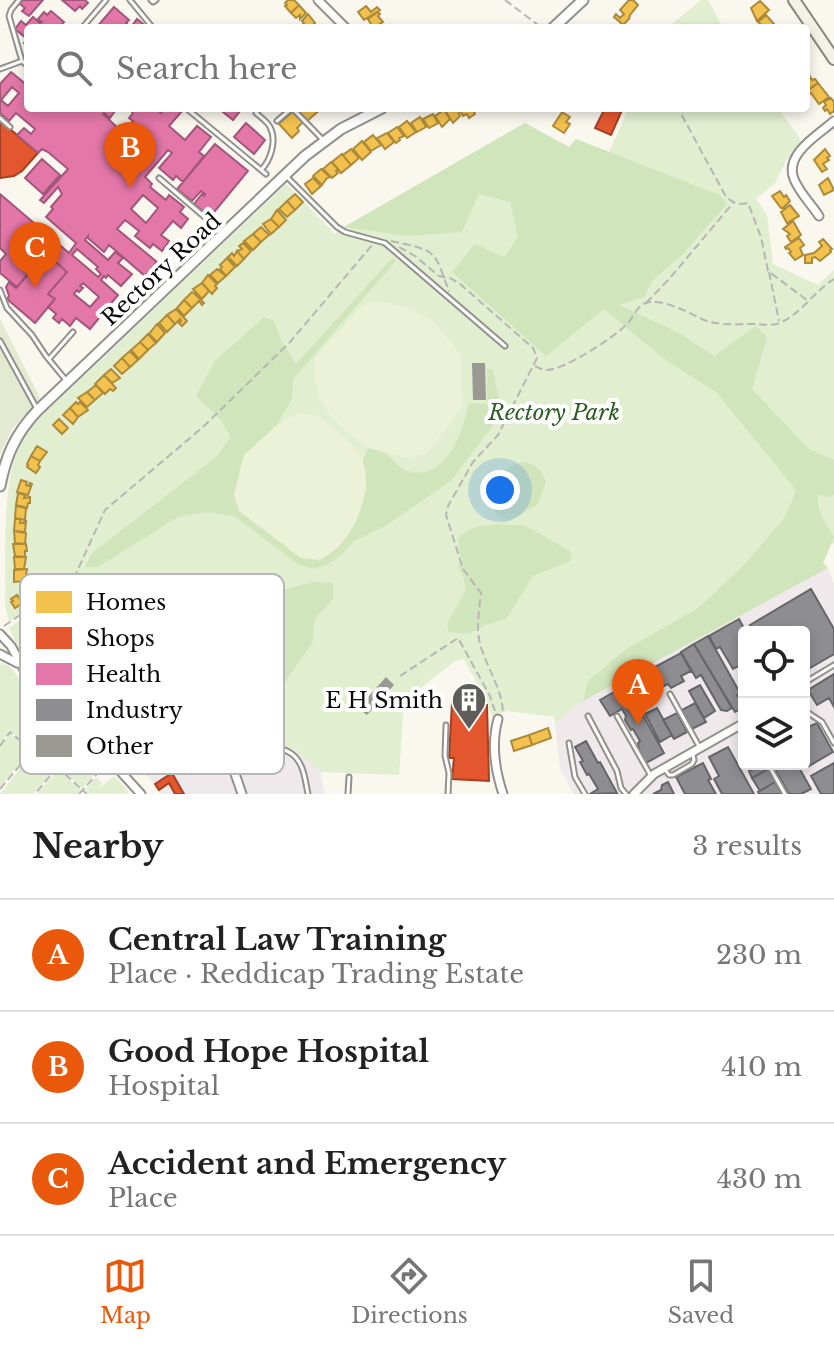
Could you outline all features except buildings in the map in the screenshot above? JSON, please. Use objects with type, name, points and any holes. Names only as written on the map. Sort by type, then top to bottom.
[{"type":"main road","points":[[794,0],[834,59]]},
{"type":"street","points":[[318,0],[342,24]]},
{"type":"street","points":[[557,24],[583,0]]},
{"type":"street","name":"Rectory Road","points":[[0,486],[19,431],[38,410],[285,175],[324,141],[373,112]]},
{"type":"street","points":[[819,216],[795,182],[792,167],[795,157],[834,121]]},
{"type":"street","points":[[0,632],[19,664]]},
{"type":"street","points":[[0,654],[19,664]]},
{"type":"street","points":[[498,719],[494,749],[503,794]]},
{"type":"street","points":[[634,794],[651,776],[738,726]]},
{"type":"street","points":[[123,774],[141,794]]},
{"type":"street","points":[[235,774],[242,794]]},
{"type":"lane","points":[[0,69],[22,61],[9,16],[19,0]]},
{"type":"lane","points":[[85,24],[106,0]]},
{"type":"lane","points":[[130,0],[150,24]]},
{"type":"lane","points":[[191,112],[266,174]]},
{"type":"lane","points":[[257,112],[271,129],[272,136],[269,158],[261,170]]},
{"type":"lane","points":[[277,121],[287,112]]},
{"type":"lane","points":[[296,112],[324,141]]},
{"type":"lane","points":[[0,118],[10,127]]},
{"type":"lane","points":[[285,175],[340,230],[385,243],[505,346]]},
{"type":"lane","points":[[159,178],[224,234]]},
{"type":"lane","points":[[0,290],[7,308],[32,335],[67,382]]},
{"type":"lane","points":[[49,360],[73,332]]},
{"type":"lane","points":[[0,341],[38,410]]},
{"type":"lane","points":[[810,679],[834,665]]},
{"type":"lane","points":[[670,694],[700,748]]},
{"type":"lane","points":[[810,714],[822,722],[834,743]]},
{"type":"lane","points":[[588,716],[626,794]]},
{"type":"lane","points":[[617,716],[651,776]]},
{"type":"lane","points":[[446,725],[448,794]]},
{"type":"lane","points":[[569,743],[575,777],[585,794]]},
{"type":"lane","points":[[284,750],[296,758],[304,772],[308,794]]},
{"type":"lane","points":[[771,770],[785,794]]},
{"type":"lane","points":[[348,794],[349,777]]},
{"type":"path","points":[[505,0],[537,24]]},
{"type":"path","points":[[680,112],[725,195],[733,203],[748,203],[761,237],[780,323]]},
{"type":"path","points":[[534,366],[549,370],[613,336],[670,278],[733,203]]},
{"type":"path","points":[[452,300],[444,277],[437,258],[426,249],[386,239],[415,256],[439,276],[444,277],[459,283],[533,348],[537,358],[498,435],[473,462],[451,498],[446,515],[463,569],[481,593],[477,621],[480,645],[502,698],[503,712],[498,719]]},
{"type":"path","points":[[76,574],[105,510],[203,427],[290,342],[376,240]]},
{"type":"path","points":[[768,271],[808,301]]},
{"type":"path","points":[[645,304],[653,302],[677,307],[706,320],[768,326],[790,317],[834,279]]},
{"type":"path","points":[[0,632],[20,617]]},
{"type":"path","points":[[400,676],[458,638],[490,696],[498,719]]},
{"type":"path","points":[[0,746],[10,732],[20,740]]},
{"type":"path","points":[[0,789],[20,765]]},
{"type":"path","points":[[35,794],[52,774]]},
{"type":"path","points":[[65,774],[87,794]]},
{"type":"path","points":[[79,794],[97,774]]},
{"type":"shaded area","points":[[828,568],[834,584],[834,794],[574,794],[560,769],[555,723],[583,701]]},
{"type":"shaded area","points":[[284,745],[321,772],[324,794],[159,794],[145,774],[284,774]]},
{"type":"green space","points":[[701,0],[708,0],[721,24],[672,24]]},
{"type":"green space","name":"Rectory Park","points":[[627,112],[781,112],[801,140],[775,183],[756,199],[767,215],[773,264],[818,285],[834,270],[834,543],[823,563],[828,568],[583,701],[555,723],[554,717],[506,711],[492,717],[464,659],[455,661],[404,701],[399,775],[321,772],[284,745],[284,574],[20,574],[20,614],[9,622],[5,606],[7,501],[14,461],[27,433],[286,184],[335,234],[525,123],[569,147],[576,139],[609,152]]},
{"type":"green space","points":[[525,123],[569,147],[576,139],[720,195],[727,204],[683,254],[652,281],[644,297],[619,305],[679,333],[714,356],[756,326],[767,337],[752,389],[809,449],[834,460],[834,494],[831,497],[818,495],[820,512],[834,537],[823,563],[828,568],[583,701],[588,681],[626,649],[697,609],[745,564],[786,516],[796,490],[717,393],[663,358],[604,309],[546,356],[452,272],[475,244],[504,257],[518,237],[510,202],[479,194],[462,232],[407,236],[344,227]]},
{"type":"green space","points":[[392,258],[396,261],[293,379],[292,400],[276,426],[244,456],[239,472],[367,491],[363,460],[368,448],[385,453],[407,471],[421,473],[432,470],[442,462],[457,440],[469,403],[487,404],[487,369],[493,369],[501,411],[451,481],[385,526],[353,542],[326,565],[313,569],[299,565],[234,516],[206,512],[178,517],[98,567],[85,567],[91,554],[215,458],[231,437],[221,420],[196,396],[215,361],[264,317],[274,321],[281,340],[296,364]]},
{"type":"green space","points":[[379,302],[402,306],[430,319],[460,356],[463,405],[434,445],[424,454],[409,458],[368,448],[329,414],[319,399],[315,357],[361,307]]},
{"type":"green space","points":[[0,319],[40,398],[12,429],[0,455]]},
{"type":"green space","points":[[296,413],[316,416],[329,424],[357,450],[365,468],[365,491],[353,526],[338,547],[320,560],[301,558],[239,511],[234,495],[244,455],[276,426]]},
{"type":"green space","points":[[521,462],[537,468],[546,482],[537,505],[509,521],[497,516],[487,499],[498,475]]},
{"type":"green space","points":[[524,525],[570,551],[572,560],[533,576],[506,619],[469,634],[449,632],[447,624],[466,590],[458,566],[463,560],[458,539],[480,527]]},
{"type":"green space","points":[[314,582],[333,583],[333,599],[314,620],[313,642],[284,684],[284,590]]},
{"type":"green space","name":"Rectory Park","points":[[20,620],[20,651],[9,628]]},
{"type":"green space","points":[[0,664],[9,666],[20,679],[20,739],[10,731],[0,744]]},
{"type":"green space","points":[[10,733],[20,741],[20,763],[0,787],[0,747]]},
{"type":"green space","points":[[20,769],[20,774],[50,774],[33,794],[0,794]]},
{"type":"green space","points":[[54,774],[63,774],[81,790],[77,794],[37,794]]},
{"type":"green space","points":[[66,774],[93,774],[82,788]]},
{"type":"green space","points":[[114,776],[129,792],[127,794],[89,794],[85,790],[96,777],[102,783],[100,788]]},
{"type":"place","name":"Good Hope Hospital","points":[[130,188]]},
{"type":"place","name":"Accident and Emergency","points":[[35,288]]},
{"type":"place","name":"Central Law Training","points":[[638,725]]},
{"type":"place","name":"E H Smith","points":[[469,731]]}]
